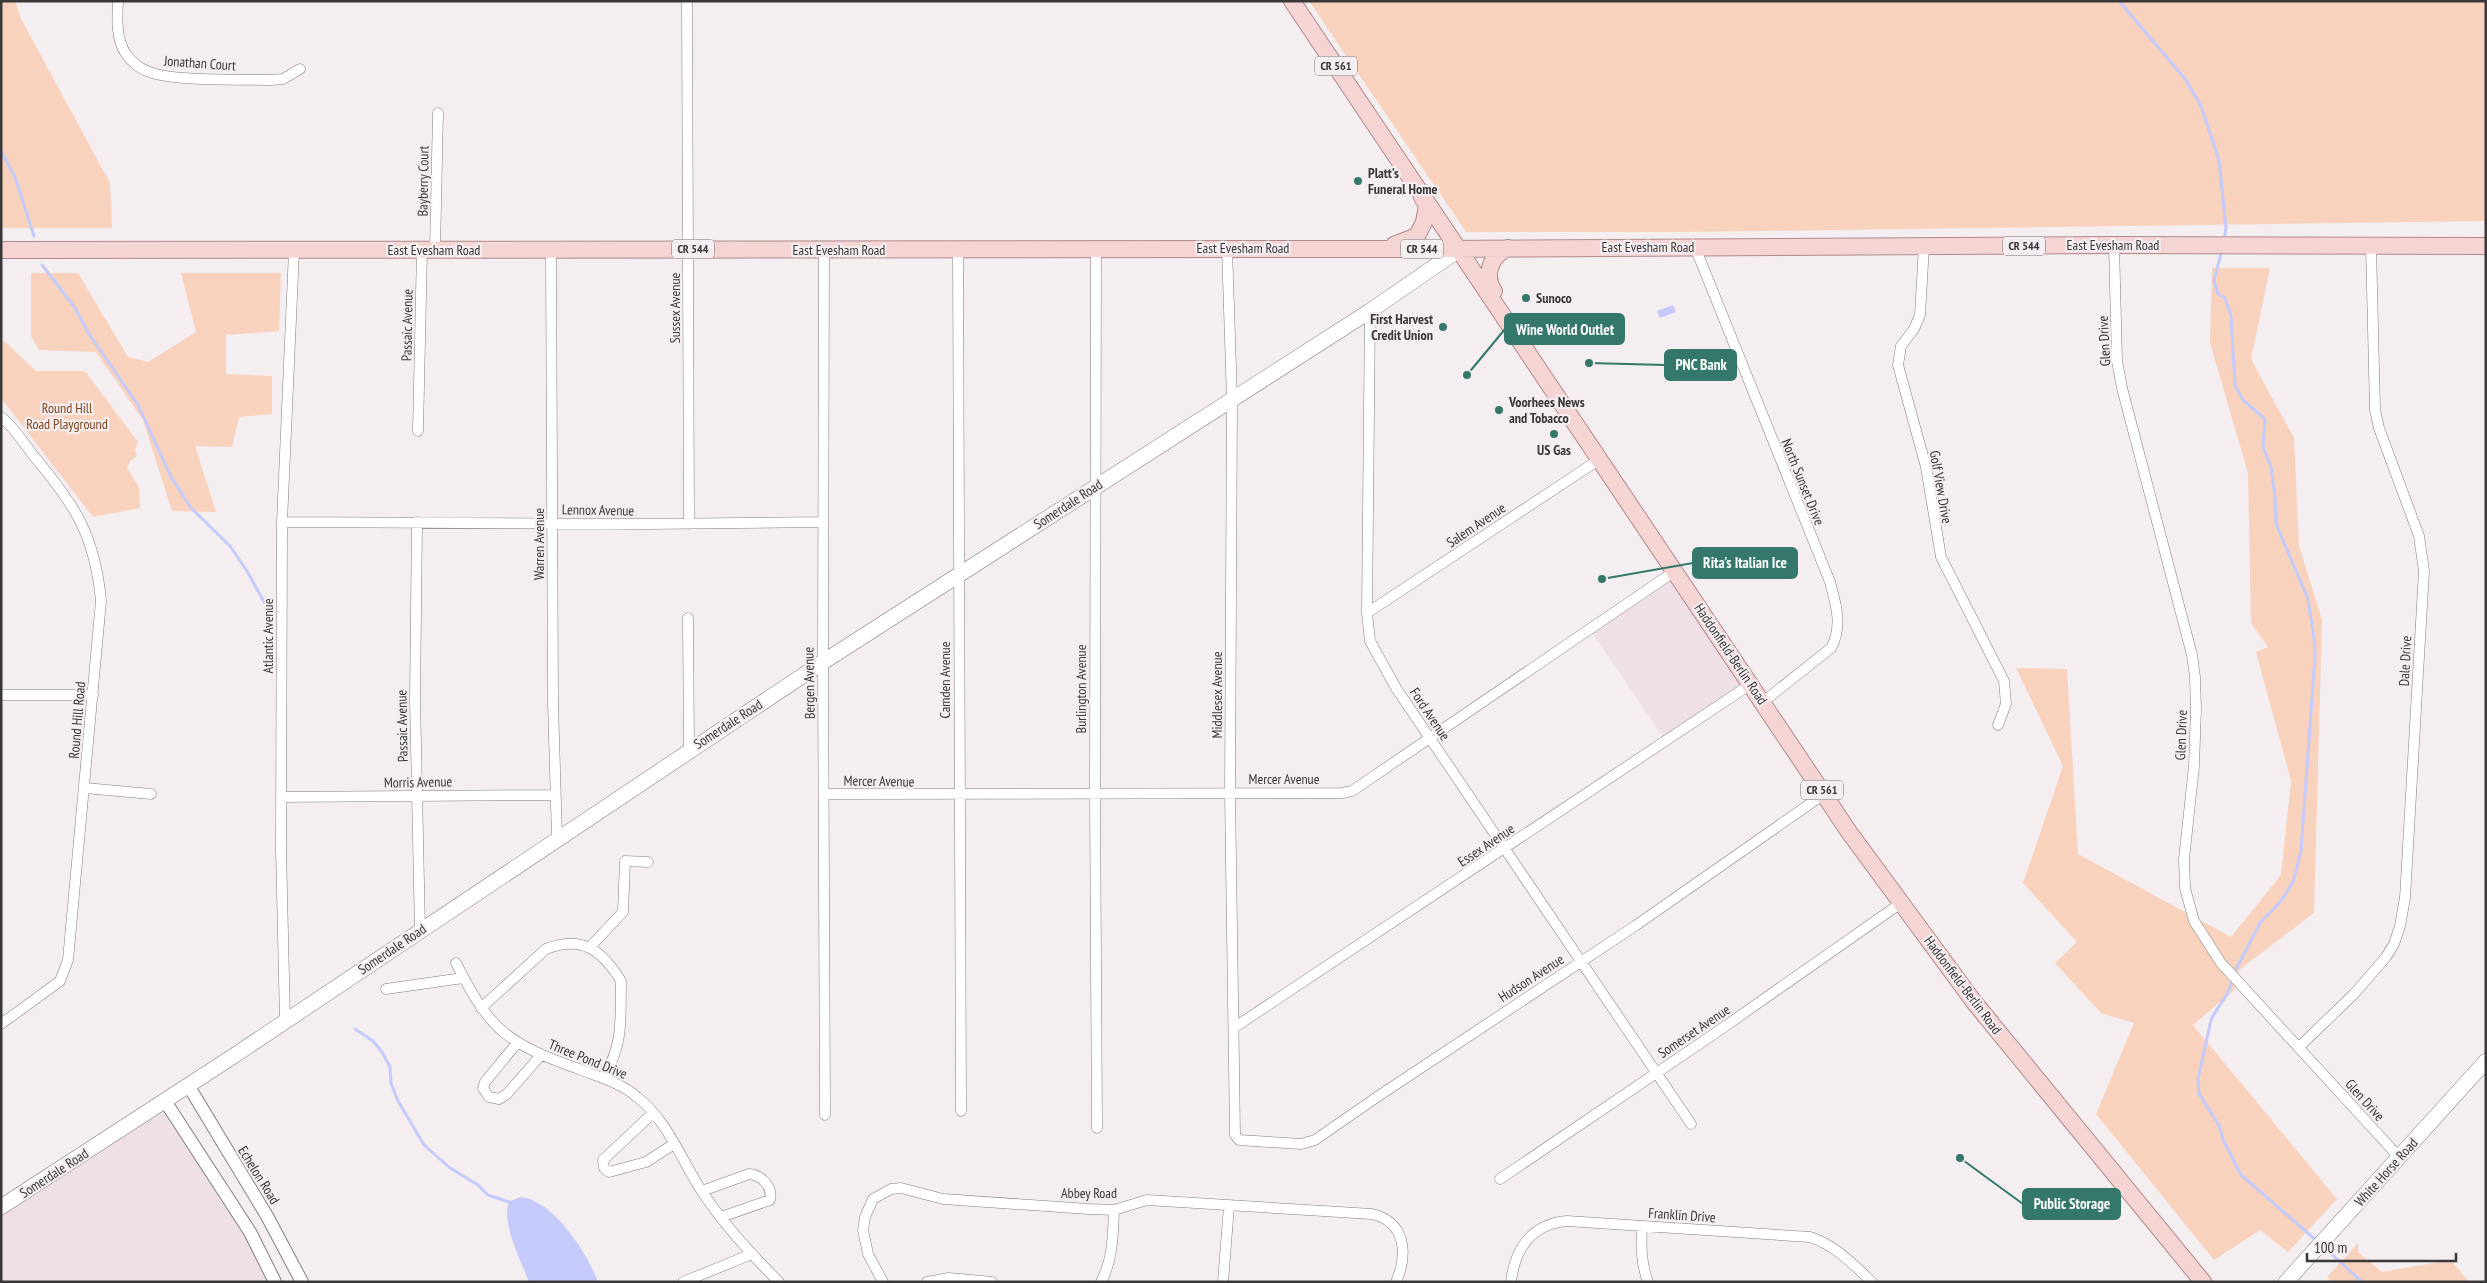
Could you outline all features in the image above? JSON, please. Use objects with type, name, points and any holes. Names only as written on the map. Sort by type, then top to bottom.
[{"type":"main road","name":"Haddonfield-Berlin Road","points":[[1292,1],[1824,794],[1901,903],[1974,1002],[2203,1282]]},
{"type":"main road","points":[[1384,249],[1417,236],[1424,222],[1427,206],[1421,198],[1422,193]]},
{"type":"main road","name":"East Evesham Road","points":[[1,250],[1460,249],[2114,245],[2486,246]]},
{"type":"main road","points":[[1492,297],[1494,291],[1489,285],[1488,276],[1490,268],[1494,259],[1508,248]]},
{"type":"main road","name":"Somerdale Road","points":[[1,1207],[285,1022],[557,838],[823,662],[1370,311],[1460,249]]},
{"type":"main road","name":"White Horse Road","points":[[2286,1282],[2486,1062]]},
{"type":"street","name":"Jonathan Court","points":[[118,1],[120,40],[126,54],[135,64],[148,72],[194,78],[271,80],[283,79],[300,69]]},
{"type":"street","name":"Sussex Avenue","points":[[687,1],[689,524]]},
{"type":"street","name":"Bayberry Court","points":[[429,250],[438,113]]},
{"type":"street","name":"Glen Drive","points":[[2114,245],[2117,361],[2122,388],[2192,655],[2195,677],[2194,766],[2184,859],[2188,904],[2194,921],[2221,963],[2399,1158]]},
{"type":"street","name":"Golf View Drive","points":[[1924,246],[1920,315],[1914,329],[1901,346],[1898,364],[1926,467],[1937,545],[1941,557],[2004,681],[2006,704],[1998,724]]},
{"type":"street","name":"Dale Drive","points":[[2298,1048],[2354,994],[2386,957],[2394,944],[2400,926],[2405,898],[2424,571],[2419,536],[2379,428],[2375,410],[2371,246]]},
{"type":"street","name":"North Sunset Drive","points":[[1695,247],[1830,582],[1838,609],[1836,638],[1831,648],[1763,702]]},
{"type":"street","name":"Middlesex Avenue","points":[[1227,248],[1232,399],[1230,793],[1235,1027],[1235,1135],[1239,1140]]},
{"type":"street","name":"Burlington Avenue","points":[[1096,249],[1095,795],[1097,1128]]},
{"type":"street","name":"Passaic Avenue","points":[[418,430],[429,250]]},
{"type":"street","name":"Warren Avenue","points":[[551,250],[552,523],[557,838]]},
{"type":"street","name":"Bergen Avenue","points":[[824,250],[825,1115]]},
{"type":"street","name":"Camden Avenue","points":[[958,250],[961,1111]]},
{"type":"street","name":"Atlantic Avenue","points":[[285,1022],[281,797],[282,522],[294,251]]},
{"type":"street","name":"Ford Avenue","points":[[1370,311],[1367,613],[1370,641],[1376,656],[1429,738],[1655,1074],[1682,1108],[1691,1124]]},
{"type":"street","name":"Round Hill Road","points":[[1,417],[70,502],[90,539],[98,571],[101,601],[68,960],[60,981],[48,992],[1,1024]]},
{"type":"street","name":"Salem Avenue","points":[[1367,613],[1600,459]]},
{"type":"street","name":"Lennox Avenue","points":[[282,522],[689,524],[823,522]]},
{"type":"street","name":"Passaic Avenue","points":[[417,522],[415,698],[420,930]]},
{"type":"street","name":"Mercer Avenue","points":[[825,794],[960,796],[1342,793],[1352,791],[1675,571]]},
{"type":"street","points":[[688,618],[689,750]]},
{"type":"street","name":"Essex Avenue","points":[[1235,1027],[1751,684]]},
{"type":"street","points":[[1,695],[93,695]]},
{"type":"street","points":[[85,788],[151,794]]},
{"type":"street","name":"Hudson Avenue","points":[[1239,1140],[1301,1144],[1315,1140],[1377,1096],[1580,962],[1824,794]]},
{"type":"street","name":"Morris Avenue","points":[[281,797],[555,795]]},
{"type":"street","points":[[590,946],[623,912],[625,861],[648,862]]},
{"type":"street","name":"Somerset Avenue","points":[[1500,1179],[1901,903]]},
{"type":"street","points":[[481,1008],[546,950],[560,944],[590,946],[621,981],[620,1039],[616,1056],[604,1078]]},
{"type":"street","name":"Three Pond Drive","points":[[456,963],[481,1008],[499,1029],[517,1043],[542,1055],[604,1078],[627,1090],[653,1113],[702,1191],[721,1217],[752,1254],[779,1282]]},
{"type":"street","points":[[386,989],[463,978]]},
{"type":"street","points":[[517,1043],[484,1082],[483,1088],[489,1097],[499,1099],[507,1094],[542,1055]]},
{"type":"street","name":"Echelon Road","points":[[188,1085],[267,1216],[302,1282]]},
{"type":"street","points":[[164,1101],[250,1232],[275,1282]]},
{"type":"street","points":[[653,1113],[603,1160],[604,1168],[608,1172],[646,1162],[674,1144]]},
{"type":"street","points":[[702,1191],[749,1174],[764,1180],[768,1186],[770,1200],[721,1217]]},
{"type":"street","name":"Abbey Road","points":[[883,1282],[868,1254],[864,1230],[865,1216],[873,1199],[891,1189],[901,1188],[943,1199],[1114,1210],[1147,1200],[1381,1216],[1397,1228],[1403,1243],[1402,1263],[1396,1282]]},
{"type":"street","points":[[1223,1282],[1228,1206]]},
{"type":"street","points":[[1101,1282],[1107,1270],[1111,1252],[1114,1210]]},
{"type":"street","name":"Franklin Drive","points":[[1511,1282],[1514,1263],[1520,1248],[1533,1233],[1541,1227],[1555,1222],[1567,1221],[1810,1237],[1825,1242],[1837,1250],[1872,1282]]},
{"type":"street","points":[[1642,1226],[1641,1251],[1643,1269],[1648,1282]]},
{"type":"street","points":[[683,1282],[752,1254]]},
{"type":"street","points":[[927,1282],[949,1278],[992,1282]]},
{"type":"shaded area","points":[[1675,571],[1751,684],[1666,741],[1589,628]]},
{"type":"shaded area","points":[[165,1101],[275,1282],[1,1282],[1,1207]]},
{"type":"green space","points":[[1,1],[15,1],[21,19],[110,183],[112,228],[1,228]]},
{"type":"green space","points":[[1309,1],[2486,1],[2486,221],[1682,232],[1466,232]]},
{"type":"green space","points":[[2212,268],[2270,268],[2251,359],[2294,438],[2299,546],[2322,620],[2314,913],[2239,970],[2235,989],[2193,1025],[2337,1199],[2288,1252],[2260,1230],[2214,1260],[2096,1114],[2134,1023],[2101,1013],[2055,963],[2077,942],[2023,883],[2063,766],[2016,668],[2067,669],[2078,854],[2231,937],[2281,875],[2291,781],[2256,652],[2268,647],[2251,623],[2248,473],[2210,343]]},
{"type":"green space","points":[[31,273],[78,273],[128,357],[148,362],[196,332],[181,273],[281,273],[279,331],[226,335],[226,374],[272,376],[272,414],[239,417],[232,447],[195,446],[216,512],[172,511],[143,420],[96,352],[39,350],[31,336]]},
{"type":"green space","name":"Round Hill Road Playground","points":[[1,338],[36,371],[85,371],[138,442],[135,451],[137,456],[130,461],[127,468],[139,487],[140,508],[93,517],[1,398]]},
{"type":"green space","points":[[2358,1243],[2358,1252],[2382,1272],[2451,1260],[2469,1282],[2332,1282],[2327,1277]]},
{"type":"water","points":[[1673,305],[1676,312],[1660,318],[1657,311]]},
{"type":"water","points":[[521,1197],[533,1200],[545,1208],[568,1230],[586,1257],[598,1282],[529,1282],[509,1230],[507,1219],[507,1209],[510,1201]]},
{"type":"waterway","points":[[2119,1],[2186,80],[2201,106],[2219,160],[2226,228],[2224,241]]},
{"type":"waterway","points":[[1,151],[15,177],[34,236]]},
{"type":"waterway","points":[[2222,249],[2214,281],[2218,294],[2225,298],[2231,316],[2235,386],[2244,401],[2265,419],[2263,447],[2271,467],[2276,524],[2308,599],[2315,656],[2301,851],[2293,882],[2281,901],[2260,923],[2234,973]]},
{"type":"waterway","points":[[42,265],[75,308],[89,334],[138,405],[171,477],[191,508],[230,546],[247,571],[268,609]]},
{"type":"waterway","points":[[2232,979],[2226,996],[2211,1020],[2198,1079],[2199,1094],[2219,1125],[2224,1142],[2241,1175],[2317,1241]]},
{"type":"waterway","points":[[355,1029],[373,1041],[382,1052],[390,1067],[391,1083],[398,1101],[424,1145],[450,1168],[478,1185],[488,1195],[512,1203]]},
{"type":"waterway","points":[[2324,1247],[2362,1282]]},
{"type":"place","name":"Platt's Funeral Home","points":[[1358,181]]},
{"type":"place","name":"Sunoco","points":[[1526,298]]},
{"type":"place","name":"First Harvest Credit Union","points":[[1443,327]]},
{"type":"place","name":"PNC Bank","points":[[1589,363]]},
{"type":"place","name":"Wine World Outlet","points":[[1467,375]]},
{"type":"place","name":"Voorhees News and Tobacco","points":[[1499,410]]},
{"type":"place","name":"US Gas","points":[[1554,434]]},
{"type":"place","name":"Rita's Italian Ice","points":[[1602,579]]},
{"type":"place","name":"Public Storage","points":[[1960,1158]]}]
